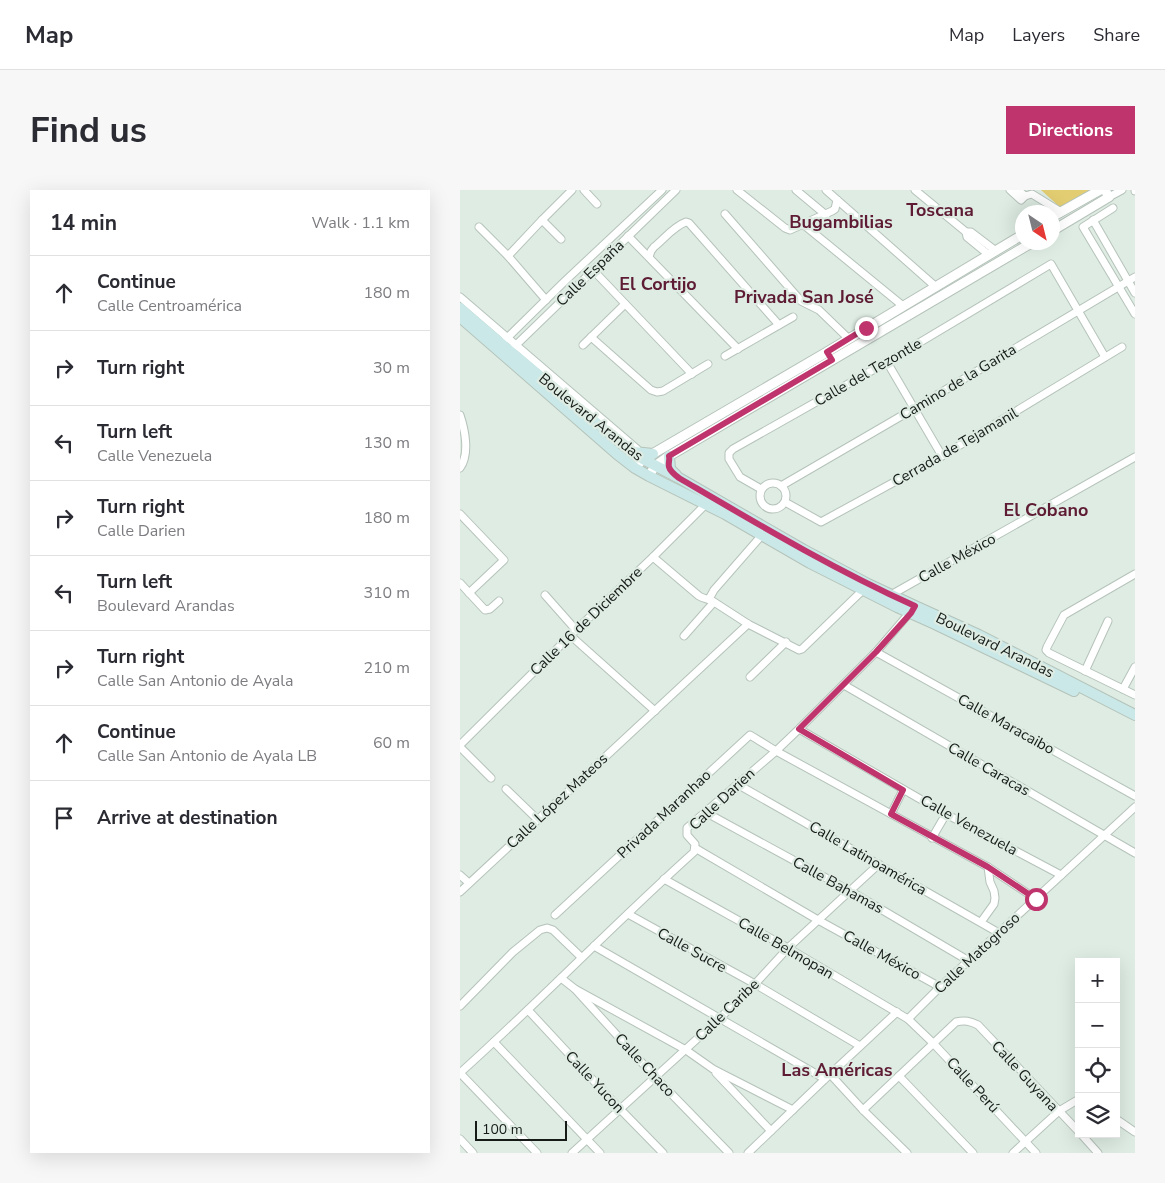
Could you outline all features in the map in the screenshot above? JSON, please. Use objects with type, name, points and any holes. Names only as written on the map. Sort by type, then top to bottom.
[{"type":"main road","name":"Boulevard Arandas","points":[[460,308],[606,431],[655,466],[679,478],[762,535],[810,563],[866,587],[1135,714]]},
{"type":"main road","name":"Boulevard Arandas","points":[[460,317],[502,344]]},
{"type":"main road","name":"Boulevard Arandas","points":[[510,351],[617,454],[635,468],[649,476],[710,501],[804,550],[866,587]]},
{"type":"main road","points":[[603,419],[606,431]]},
{"type":"main road","points":[[639,454],[653,454]]},
{"type":"main road","points":[[669,456],[670,469],[679,478]]},
{"type":"main road","name":"Boulevard Arandas","points":[[979,640],[1135,722]]},
{"type":"street","points":[[508,256],[572,190]]},
{"type":"street","points":[[584,190],[597,204]]},
{"type":"street","points":[[737,190],[790,230],[826,215],[835,209],[838,200]]},
{"type":"street","points":[[796,190],[826,215]]},
{"type":"street","points":[[826,190],[936,287]]},
{"type":"street","points":[[915,190],[966,232],[971,232],[992,253]]},
{"type":"street","points":[[1010,190],[1021,200],[1025,196],[1032,194],[1061,212],[1100,190]]},
{"type":"street","points":[[1018,190],[1025,196]]},
{"type":"street","points":[[1060,226],[1107,194],[1122,190]]},
{"type":"street","name":"Calle España","points":[[510,351],[628,236],[668,191]]},
{"type":"street","name":"Calle España","points":[[502,344],[565,281],[668,191]]},
{"type":"street","points":[[1113,208],[1083,227],[1135,314]]},
{"type":"street","points":[[725,214],[801,301],[819,310],[849,338]]},
{"type":"street","points":[[542,220],[561,239]]},
{"type":"street","points":[[1093,220],[1132,279],[1135,293]]},
{"type":"street","points":[[650,257],[654,247],[683,222],[689,223],[779,325]]},
{"type":"street","points":[[804,225],[903,306]]},
{"type":"street","points":[[479,227],[508,256],[546,300]]},
{"type":"street","points":[[628,236],[738,349]]},
{"type":"street","points":[[653,454],[1015,239]]},
{"type":"street","points":[[1009,243],[1014,253]]},
{"type":"street","points":[[649,476],[655,466],[669,456],[1019,250]]},
{"type":"street","name":"Calle del Tezontle","points":[[761,489],[740,477],[729,458],[729,453],[733,449],[887,362],[1050,264],[1078,311]]},
{"type":"street","points":[[593,270],[692,374]]},
{"type":"street","name":"Camino de la Garita","points":[[781,486],[1132,279]]},
{"type":"street","points":[[565,281],[574,289]]},
{"type":"street","points":[[460,297],[502,344]]},
{"type":"street","points":[[583,345],[625,304]]},
{"type":"street","points":[[1078,311],[1105,357]]},
{"type":"street","points":[[725,356],[793,316]]},
{"type":"street","points":[[879,320],[884,330]]},
{"type":"street","points":[[591,337],[651,390],[657,392],[663,391],[708,364]]},
{"type":"street","name":"Cerrada de Tejamanil","points":[[785,502],[821,522],[942,456],[1122,346]]},
{"type":"street","points":[[510,351],[603,419],[639,454],[635,468]]},
{"type":"street","points":[[827,352],[832,360]]},
{"type":"street","points":[[887,362],[942,456]]},
{"type":"street","points":[[460,415],[465,459],[460,468]]},
{"type":"street","name":"Calle México","points":[[887,597],[1135,457]]},
{"type":"street","points":[[771,483],[781,486],[786,494],[785,502],[781,507],[777,509],[764,506],[760,498],[761,489],[771,483]]},
{"type":"street","name":"Calle 16 de Diciembre","points":[[460,746],[576,630],[710,501]]},
{"type":"street","points":[[460,514],[504,560],[470,593]]},
{"type":"street","points":[[684,636],[712,601],[714,590],[762,535]]},
{"type":"street","points":[[653,557],[705,600],[712,601],[748,624],[800,650],[866,587]]},
{"type":"street","points":[[1135,574],[1064,615],[1046,650],[1135,695]]},
{"type":"street","points":[[1126,580],[1135,584]]},
{"type":"street","points":[[460,583],[485,610],[490,609],[499,601]]},
{"type":"street","points":[[545,596],[576,630]]},
{"type":"street","name":"Calle Darien","points":[[460,1073],[694,852],[695,844],[687,836],[687,828],[776,752],[876,652],[913,610]]},
{"type":"street","points":[[1085,671],[1108,621]]},
{"type":"street","name":"Calle López Mateos","points":[[460,892],[748,624]]},
{"type":"street","points":[[571,636],[655,711]]},
{"type":"street","points":[[750,677],[786,642]]},
{"type":"street","name":"Calle Maracaibo","points":[[876,652],[1135,796]]},
{"type":"street","points":[[1123,689],[1135,667]]},
{"type":"street","name":"Calle Caracas","points":[[844,685],[1135,853]]},
{"type":"street","name":"Calle Venezuela","points":[[799,729],[946,814],[1061,875]]},
{"type":"street","name":"Privada Maranhao","points":[[555,915],[750,735],[776,752]]},
{"type":"street","points":[[460,746],[491,778]]},
{"type":"street","points":[[776,752],[988,867],[1036,899]]},
{"type":"street","name":"Calle Latinoamérica","points":[[737,784],[999,933]]},
{"type":"street","points":[[506,789],[537,819]]},
{"type":"street","points":[[891,814],[903,790]]},
{"type":"street","name":"Calle Matogroso","points":[[908,1019],[940,987],[1135,807]]},
{"type":"street","name":"Calle Bahamas","points":[[705,812],[850,891],[969,961]]},
{"type":"street","points":[[932,838],[946,814]]},
{"type":"street","name":"Calle México","points":[[695,848],[818,920],[940,987]]},
{"type":"street","name":"Calle Caribe","points":[[572,1153],[720,1018],[788,948],[879,864]]},
{"type":"street","points":[[980,922],[994,904],[995,898],[988,867]]},
{"type":"street","points":[[460,875],[469,883]]},
{"type":"street","name":"Calle Belmopan","points":[[664,879],[788,948],[908,1019]]},
{"type":"street","name":"Calle Sucre","points":[[628,914],[755,984],[860,1046]]},
{"type":"street","points":[[460,1006],[513,952],[540,930],[547,928],[553,930],[581,957]]},
{"type":"street","points":[[594,946],[720,1018],[828,1076],[907,1153]]},
{"type":"street","name":"Calle Chaco","points":[[560,978],[575,989],[655,1077],[729,1153]]},
{"type":"street","points":[[575,989],[686,1050],[713,1069],[793,1110]]},
{"type":"street","name":"Calle Yucon","points":[[528,1010],[663,1153]]},
{"type":"street","points":[[748,1153],[897,1012]]},
{"type":"street","name":"Calle Perú","points":[[908,1019],[933,1043],[1036,1153]]},
{"type":"street","name":"Calle Guyana","points":[[933,1043],[956,1022],[964,1020],[978,1025],[1075,1128]]},
{"type":"street","points":[[494,1042],[600,1153]]},
{"type":"street","points":[[864,1110],[933,1043]]},
{"type":"street","points":[[713,1069],[771,1131]]},
{"type":"street","points":[[460,1073],[537,1153]]},
{"type":"street","points":[[899,1076],[973,1153]]},
{"type":"street","points":[[1013,1153],[1059,1111],[1075,1101]]},
{"type":"street","points":[[1120,1122],[1135,1132]]},
{"type":"street","name":"Calle Guyana","points":[[1084,1138],[1098,1153]]},
{"type":"street","points":[[460,1139],[473,1153]]},
{"type":"shaded area","points":[[1041,190],[1090,190],[1062,209],[1060,205],[1058,205]]},
{"type":"district","name":"Toscana","points":[[940,210]]},
{"type":"district","name":"Bugambilias","points":[[841,222]]},
{"type":"district","name":"El Cortijo","points":[[658,284]]},
{"type":"district","name":"Privada San José","points":[[804,297]]},
{"type":"district","name":"El Cobano","points":[[1046,510]]},
{"type":"district","name":"Las Américas","points":[[837,1070]]},
{"type":"route","points":[[866,328],[827,352],[832,360],[669,456],[670,469],[679,478],[804,550],[868,584],[915,606],[876,652],[799,729],[903,790],[891,814],[988,867],[1036,899]]}]
